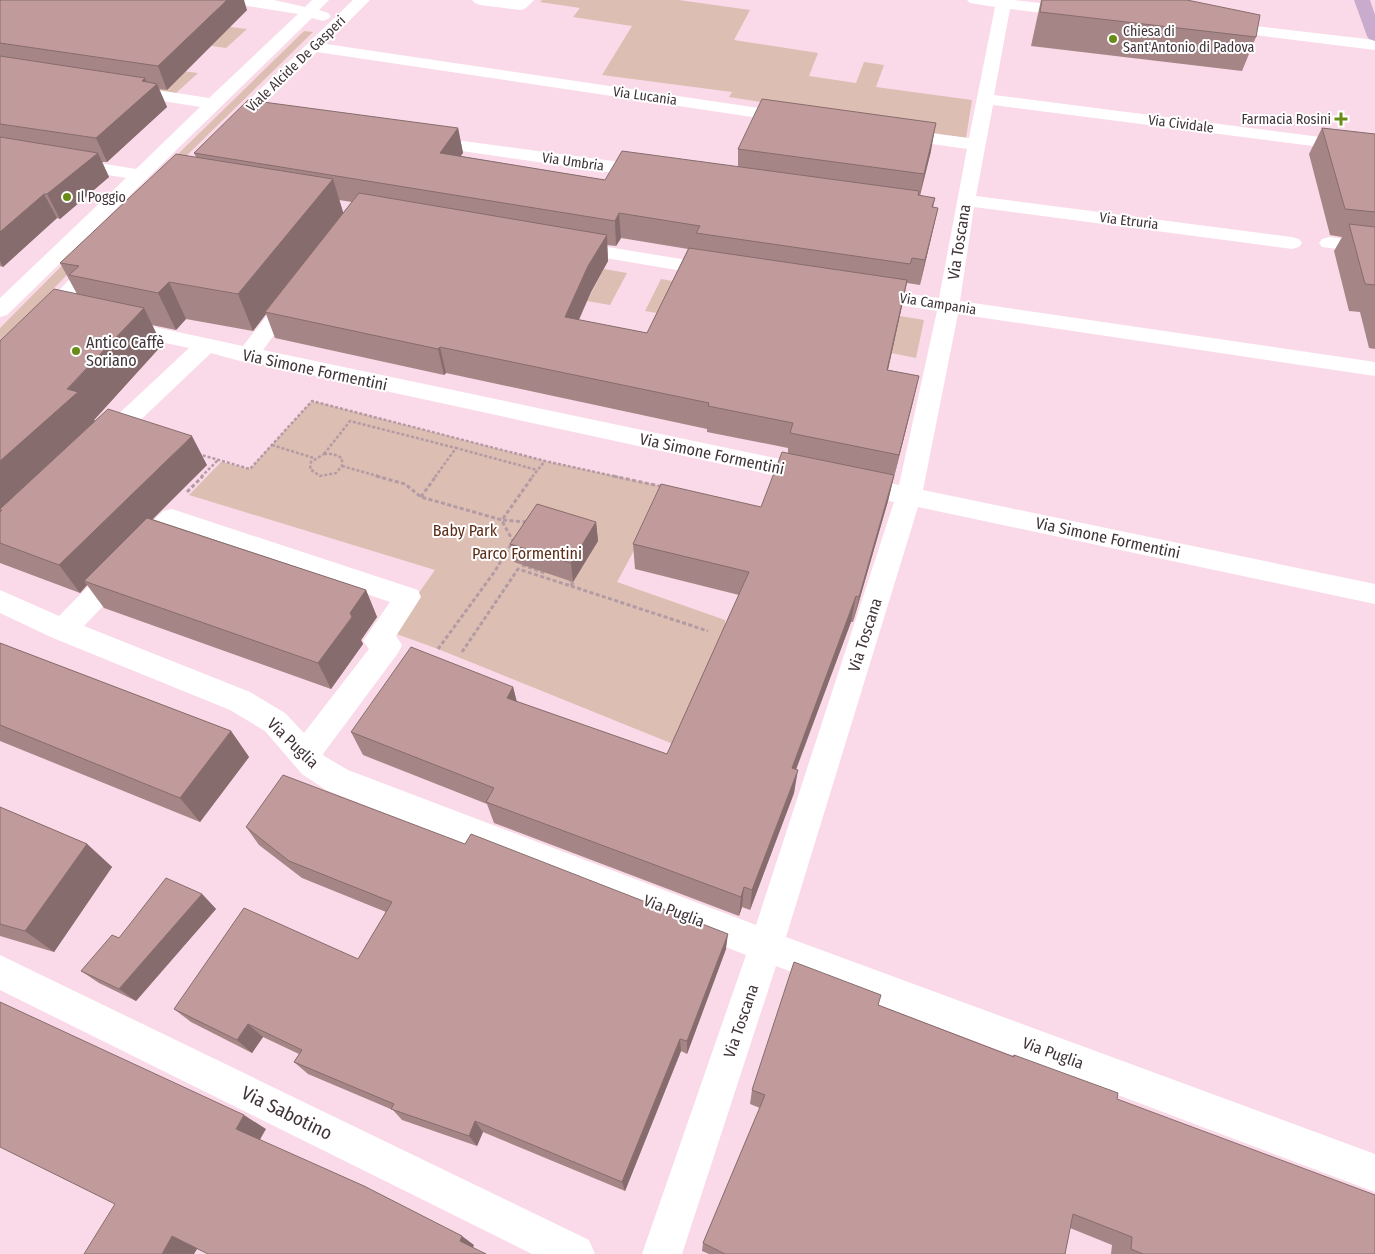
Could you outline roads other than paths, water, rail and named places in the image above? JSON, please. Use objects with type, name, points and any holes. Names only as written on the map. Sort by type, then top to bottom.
[{"type":"main road","points":[[1362,0],[1375,36]]},
{"type":"street","points":[[241,0],[285,6],[307,13],[343,20]]},
{"type":"street","name":"Viale Alcide De Gasperi","points":[[0,310],[8,294],[141,175],[321,0]]},
{"type":"street","name":"Viale Alcide De Gasperi","points":[[216,142],[252,116],[313,47],[362,0]]},
{"type":"street","points":[[480,0],[521,5],[526,0]]},
{"type":"street","points":[[974,0],[1089,13]]},
{"type":"street","name":"Via Toscana","points":[[662,1254],[766,946],[909,496],[949,306],[957,210],[978,146],[1003,2]]},
{"type":"street","points":[[1204,26],[1375,45]]},
{"type":"street","name":"Via Lucania","points":[[313,47],[810,120]]},
{"type":"street","points":[[107,88],[212,104]]},
{"type":"street","name":"Via Cividale","points":[[987,99],[1375,149]]},
{"type":"street","points":[[879,131],[978,146]]},
{"type":"street","name":"Via Umbria","points":[[410,138],[666,175]]},
{"type":"street","points":[[0,152],[141,175]]},
{"type":"street","name":"Via Etruria","points":[[957,210],[1292,243]]},
{"type":"street","points":[[1329,243],[1375,248]]},
{"type":"street","points":[[552,244],[737,274]]},
{"type":"street","points":[[0,364],[108,250]]},
{"type":"street","points":[[247,356],[305,281]]},
{"type":"street","name":"Via Campania","points":[[853,291],[1375,370]]},
{"type":"street","points":[[48,312],[78,318]]},
{"type":"street","name":"Via Simone Formentini","points":[[106,324],[247,356],[1375,594]]},
{"type":"street","points":[[85,460],[205,346]]},
{"type":"street","points":[[63,630],[172,518],[408,597],[377,642],[388,645],[304,756]]},
{"type":"street","name":"Via Puglia","points":[[0,601],[63,630],[240,701],[275,722],[313,765],[337,780],[766,946],[1375,1173]]},
{"type":"street","name":"Via Sabotino","points":[[0,972],[575,1254]]},
{"type":"place","name":"Chiesa di Sant'Antonio di Padova","points":[[1113,39]]},
{"type":"place","name":"Farmacia Rosini","points":[[1341,119]]},
{"type":"place","name":"Il Poggio","points":[[67,197]]},
{"type":"place","name":"Antico Caffè Soriano","points":[[76,351]]},
{"type":"park label","name":"Baby Park","points":[[465,530]]},
{"type":"park label","name":"Parco Formentini","points":[[527,553]]}]
